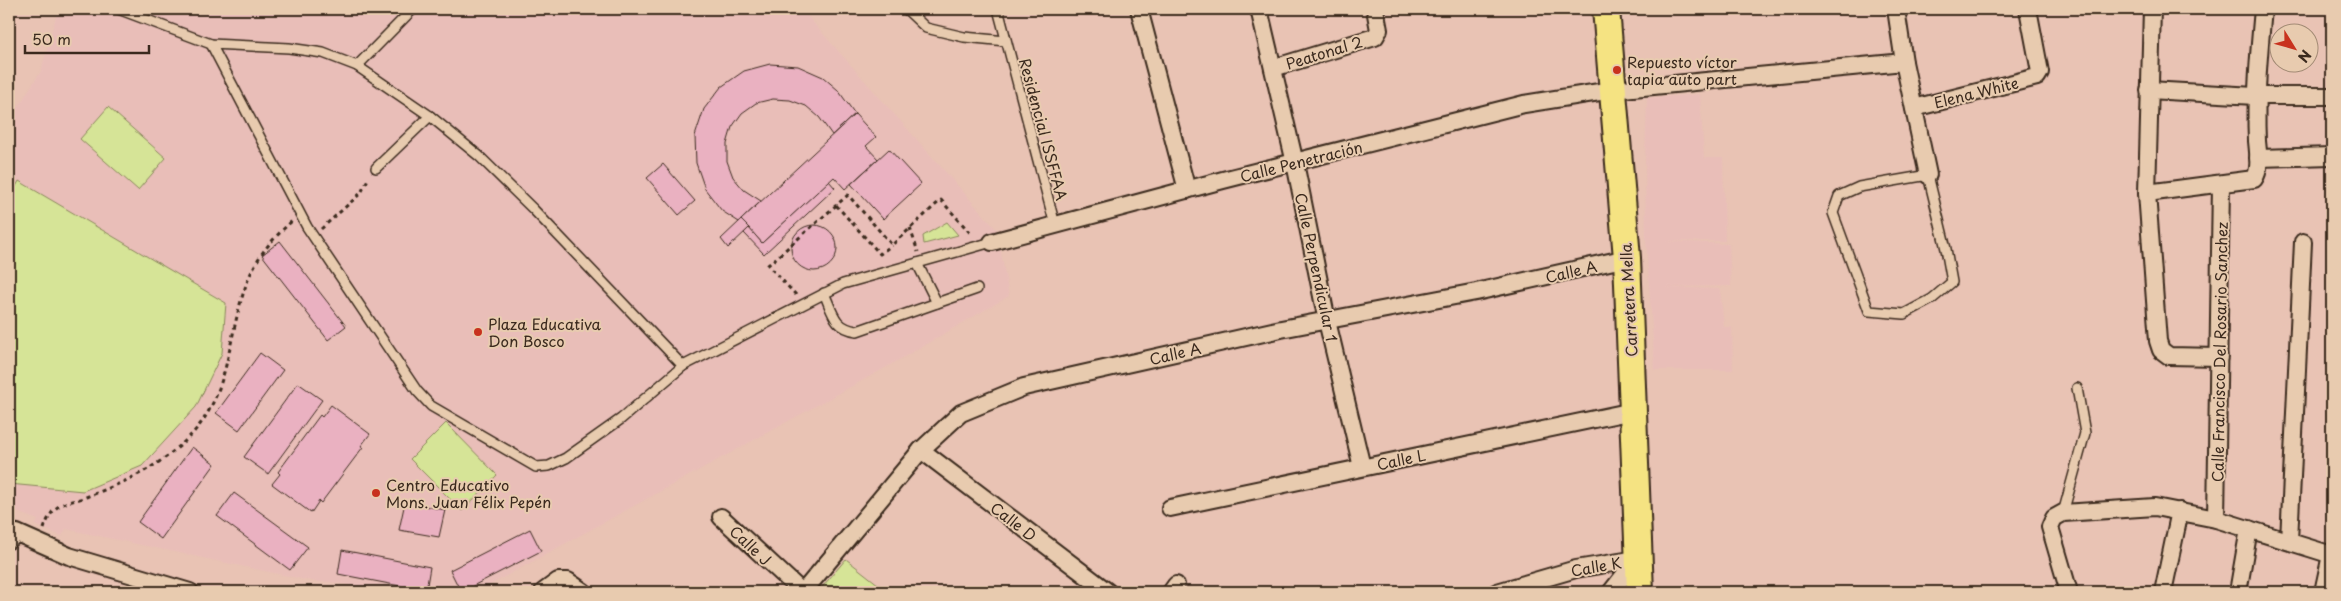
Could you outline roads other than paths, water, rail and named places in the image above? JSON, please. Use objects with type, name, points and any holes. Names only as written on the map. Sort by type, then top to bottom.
[{"type":"main road","name":"Carretera Mella","points":[[1606,9],[1627,258],[1637,559],[1640,592]]},
{"type":"street","points":[[1139,9],[1187,190]]},
{"type":"street","name":"Calle Perpendicular 1","points":[[1259,9],[1295,163],[1327,321],[1362,467]]},
{"type":"street","name":"Peatonal 2","points":[[1274,68],[1374,36],[1379,30],[1375,9]]},
{"type":"street","points":[[1897,9],[1904,62],[1928,175]]},
{"type":"street","name":"Elena White","points":[[1914,108],[2037,77],[2040,72],[2028,9]]},
{"type":"street","points":[[2152,9],[2147,193],[2158,341],[2161,350],[2169,356],[2219,357]]},
{"type":"street","points":[[2147,193],[2254,179],[2258,174],[2255,96],[2263,9]]},
{"type":"street","name":"Calle Penetración","points":[[986,243],[1524,104],[1612,90],[1904,62]]},
{"type":"street","points":[[2149,90],[2255,96],[2332,96]]},
{"type":"street","points":[[2258,158],[2332,156]]},
{"type":"street","name":"Calle Francisco Del Rosario Sanchez","points":[[2216,519],[2222,184]]},
{"type":"street","points":[[2288,541],[2303,242]]},
{"type":"street","name":"Calle A","points":[[802,592],[921,450],[961,414],[1024,387],[1327,321],[1476,292],[1627,258]]},
{"type":"street","name":"Calle L","points":[[1170,508],[1633,411]]},
{"type":"street","name":"Calle D","points":[[921,450],[1108,592]]},
{"type":"street","points":[[2069,592],[2050,527],[2058,515],[2155,508],[2216,519],[2332,555],[2323,592]]},
{"type":"street","points":[[2163,592],[2180,511]]},
{"type":"street","name":"Calle J","points":[[721,517],[802,592]]},
{"type":"street","points":[[2238,592],[2249,529]]},
{"type":"street","points":[[9,540],[17,533],[69,556],[190,592]]},
{"type":"street","points":[[1611,592],[1637,559]]},
{"type":"street","name":"Calle K","points":[[1497,592],[1576,568],[1637,559]]},
{"type":"street","points":[[543,592],[558,580],[568,581],[584,592]]},
{"type":"lane","points":[[118,9],[211,44],[289,48],[323,53],[356,66],[430,116],[479,156],[533,209],[683,366]]},
{"type":"lane","points":[[356,66],[412,9]]},
{"type":"lane","name":"Residencial ISSFFAA","points":[[906,9],[926,28],[964,37],[1006,41]]},
{"type":"lane","name":"Residencial ISSFFAA","points":[[998,9],[1055,225]]},
{"type":"lane","points":[[211,44],[301,215],[422,396],[431,406],[536,467],[549,466],[566,458],[621,419],[683,366],[824,293],[843,284],[986,243]]},
{"type":"lane","points":[[376,168],[430,116]]},
{"type":"lane","points":[[1928,175],[1952,282],[1932,299],[1904,314],[1869,310],[1833,213],[1839,196],[1858,187],[1928,175]]},
{"type":"lane","points":[[919,262],[937,303]]},
{"type":"lane","points":[[824,293],[837,323],[848,329],[857,330],[978,289]]},
{"type":"lane","points":[[2058,515],[2086,433],[2077,388]]},
{"type":"place","name":"Repuesto víctor tapia auto part","points":[[1617,70]]},
{"type":"place","name":"Plaza Educativa Don Bosco","points":[[478,332]]},
{"type":"place","name":"Centro Educativo Mons. Juan Félix Pepén","points":[[376,493]]}]
